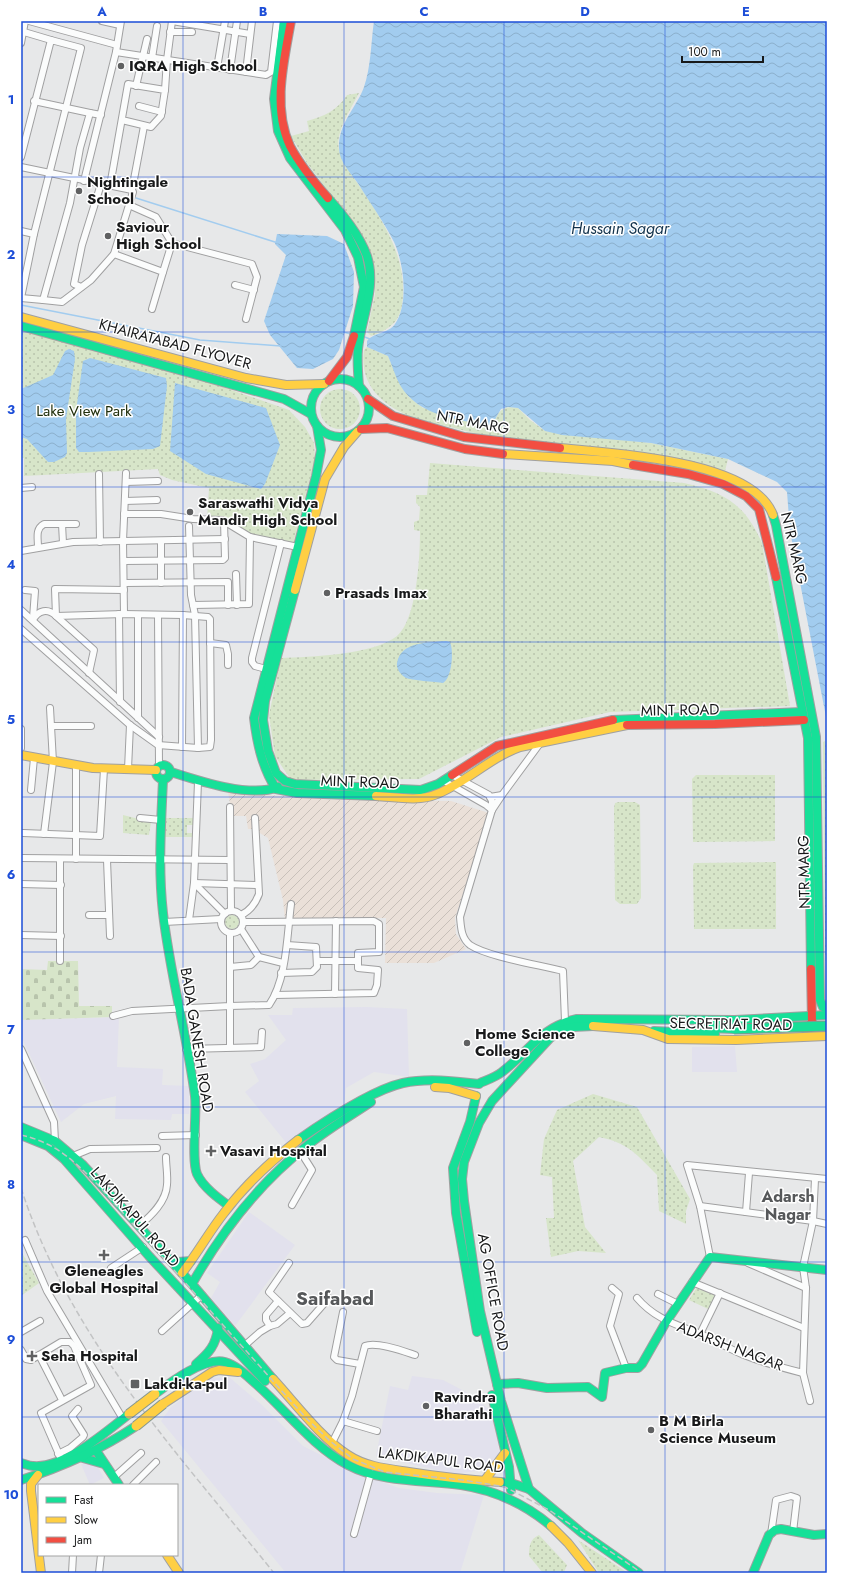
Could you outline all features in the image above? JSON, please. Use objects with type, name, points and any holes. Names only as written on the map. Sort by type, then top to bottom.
[{"type":"main road","points":[[284,21],[281,91],[282,115],[286,133],[290,145],[303,166],[344,216],[356,234],[365,254],[371,283],[355,349],[359,386]]},
{"type":"main road","points":[[284,40],[291,21]]},
{"type":"main road","name":"KHAIRATABAD FLYOVER","points":[[21,317],[229,373],[295,386],[309,386],[326,382]]},
{"type":"main road","name":"KHAIRATABAD FLYOVER","points":[[21,326],[284,399],[311,414]]},
{"type":"main road","points":[[326,382],[340,379],[350,380],[359,386],[368,398],[369,413],[366,422],[344,446],[320,477],[298,547],[266,669],[258,719],[258,747],[269,780],[276,789],[284,781],[276,773],[258,719],[265,701],[320,477],[321,450],[317,426],[311,414],[311,402],[315,392],[342,365],[355,349]]},
{"type":"main road","name":"NTR MARG","points":[[368,398],[399,418],[464,437],[504,443],[634,455],[699,468],[739,481],[759,494],[770,508],[776,525],[816,737],[823,970],[820,1004],[827,1009]]},
{"type":"main road","points":[[317,426],[325,434],[336,437],[347,437],[359,431]]},
{"type":"main road","name":"NTR MARG","points":[[359,431],[388,428],[465,449],[496,454],[556,456],[629,463],[700,477],[723,484],[746,496],[759,509],[762,516],[808,738],[810,971],[813,1037]]},
{"type":"main road","name":"MINT ROAD","points":[[284,781],[295,784],[421,790],[444,781],[497,746],[627,725],[715,724],[803,716]]},
{"type":"main road","name":"MINT ROAD","points":[[171,772],[198,782],[259,790],[276,789],[297,793],[413,798],[436,795],[452,787],[503,753],[542,738]]},
{"type":"main road","points":[[21,755],[76,766],[104,769],[157,768],[162,765],[168,766],[171,772],[168,778],[164,780],[157,777],[157,768]]},
{"type":"main road","points":[[259,790],[276,773]]},
{"type":"main road","name":"BADA GANESH ROAD","points":[[164,780],[161,820],[161,889],[164,922],[195,1097],[196,1174],[215,1196],[229,1206]]},
{"type":"main road","points":[[810,971],[823,970]]},
{"type":"main road","points":[[476,1096],[476,1089],[480,1084],[504,1072],[547,1029],[565,1021],[577,1018],[735,1020],[827,1015]]},
{"type":"main road","points":[[643,1020],[660,1025],[734,1032],[827,1026]]},
{"type":"main road","name":"SECRETRIAT ROAD","points":[[494,1099],[550,1038],[562,1030],[573,1027],[585,1026],[643,1030],[668,1039],[736,1040],[827,1036]]},
{"type":"main road","points":[[643,1030],[827,1032]]},
{"type":"main road","points":[[504,1072],[504,1078],[510,1082]]},
{"type":"main road","points":[[182,1273],[229,1206],[266,1168],[293,1144],[346,1108],[386,1089],[404,1083],[493,1083],[497,1090],[494,1099],[482,1102],[476,1096],[448,1088],[428,1086],[407,1087],[380,1096],[329,1129],[300,1151],[274,1176],[239,1216],[200,1269],[192,1284]]},
{"type":"main road","name":"AG OFFICE ROAD","points":[[476,1096],[468,1127],[453,1168],[454,1193],[473,1314],[511,1483],[510,1498]]},
{"type":"main road","name":"AG OFFICE ROAD","points":[[494,1099],[479,1123],[469,1145],[464,1162],[462,1179],[480,1311],[497,1384],[517,1455],[533,1492]]},
{"type":"main road","name":"LAKDIKAPUL ROAD","points":[[21,1127],[55,1140],[73,1156],[202,1295],[244,1346],[267,1383]]},
{"type":"main road","name":"LAKDIKAPUL ROAD","points":[[21,1135],[42,1143],[56,1151],[73,1168],[142,1248],[334,1456],[347,1464],[371,1474],[431,1483],[475,1487],[510,1498],[526,1506],[542,1517],[571,1546],[592,1573]]},
{"type":"main road","points":[[497,1384],[518,1383],[547,1388],[588,1387],[601,1397],[603,1394],[605,1373],[626,1368],[638,1368],[642,1364],[666,1322],[710,1257],[827,1270]]},
{"type":"main road","points":[[169,1259],[178,1262],[191,1261],[200,1269]]},
{"type":"main road","name":"LAKDIKAPUL ROAD","points":[[184,1375],[214,1349],[217,1343],[217,1314]]},
{"type":"main road","name":"LAKDIKAPUL ROAD","points":[[21,1463],[33,1467],[43,1465],[91,1443],[155,1394],[184,1375],[209,1362],[216,1361],[224,1362],[267,1383],[280,1386],[332,1442],[349,1456],[369,1465],[453,1479],[485,1480],[511,1483],[533,1492]]},
{"type":"main road","points":[[21,1481],[97,1452],[136,1426],[163,1404],[212,1372],[229,1370],[242,1372]]},
{"type":"main road","points":[[97,1452],[116,1481]]},
{"type":"main road","points":[[485,1480],[494,1470],[505,1453]]},
{"type":"main road","points":[[83,1458],[104,1464]]},
{"type":"main road","points":[[21,1474],[43,1465]]},
{"type":"main road","points":[[31,1491],[34,1478],[39,1474]]},
{"type":"main road","points":[[21,1481],[28,1485],[31,1491],[38,1548]]},
{"type":"main road","points":[[526,1506],[533,1492],[588,1538],[639,1573]]},
{"type":"main road","points":[[753,1573],[771,1534],[775,1530],[781,1529],[814,1535],[827,1534]]},
{"type":"main road","points":[[39,1556],[41,1573]]},
{"type":"main road","points":[[168,1556],[179,1573]]},
{"type":"street","points":[[21,43],[25,21]]},
{"type":"street","points":[[29,21],[117,45]]},
{"type":"street","points":[[84,181],[116,52],[121,23],[102,21]]},
{"type":"street","points":[[122,120],[151,127],[161,116],[172,21],[250,34]]},
{"type":"street","points":[[217,68],[225,21]]},
{"type":"street","points":[[230,70],[237,21]]},
{"type":"street","points":[[246,72],[252,21]]},
{"type":"street","points":[[116,52],[266,75],[271,72],[277,21]]},
{"type":"street","points":[[152,58],[157,26]]},
{"type":"street","points":[[24,32],[81,48],[34,234],[21,298],[62,302],[91,280],[114,254],[133,192],[132,190],[144,126]]},
{"type":"street","points":[[170,32],[192,32]]},
{"type":"street","points":[[136,86],[147,39]]},
{"type":"street","points":[[21,158],[34,101],[51,40]]},
{"type":"street","points":[[110,186],[128,84],[165,90]]},
{"type":"street","points":[[34,101],[100,116]]},
{"type":"street","points":[[139,106],[162,112]]},
{"type":"street","points":[[43,300],[70,203],[80,148],[90,113]]},
{"type":"street","points":[[21,166],[84,181],[132,190]]},
{"type":"street","points":[[81,287],[74,284],[82,245],[101,184]]},
{"type":"street","points":[[129,204],[156,217],[172,243],[252,264],[257,277],[246,319]]},
{"type":"street","points":[[21,231],[34,234]]},
{"type":"street","points":[[152,309],[172,243]]},
{"type":"street","points":[[114,254],[163,272]]},
{"type":"street","points":[[235,285],[254,290]]},
{"type":"street","points":[[120,702],[121,614],[124,587],[123,541],[126,473]]},
{"type":"street","points":[[99,474],[100,542]]},
{"type":"street","points":[[126,482],[158,482]]},
{"type":"street","points":[[21,488],[32,487]]},
{"type":"street","points":[[125,501],[157,500]]},
{"type":"street","points":[[124,514],[161,514],[224,521],[250,536],[298,547]]},
{"type":"street","points":[[124,561],[224,559],[224,521]]},
{"type":"street","points":[[38,547],[37,533],[40,526],[44,524],[76,524]]},
{"type":"street","points":[[62,524],[63,543]]},
{"type":"street","points":[[189,526],[191,582],[195,616],[198,748]]},
{"type":"street","points":[[193,605],[246,605],[250,602],[250,536]]},
{"type":"street","points":[[21,551],[63,543],[225,539]]},
{"type":"street","points":[[161,541],[161,583]]},
{"type":"street","points":[[266,669],[255,666],[252,662],[252,658],[281,543]]},
{"type":"street","points":[[236,574],[237,605]]},
{"type":"street","points":[[56,616],[55,589],[124,587],[161,583],[228,582],[228,605]]},
{"type":"street","points":[[25,590],[35,591],[33,619]]},
{"type":"street","points":[[21,610],[33,619],[88,673],[159,737]]},
{"type":"street","points":[[33,619],[36,614],[43,611],[52,612],[94,650],[88,673]]},
{"type":"street","points":[[21,629],[130,725],[158,745],[198,748],[210,747],[210,619],[206,616],[138,614],[56,616]]},
{"type":"street","points":[[138,614],[138,718]]},
{"type":"street","points":[[157,768],[159,737],[158,615]]},
{"type":"street","points":[[182,747],[183,615]]},
{"type":"street","points":[[210,643],[226,644],[228,666]]},
{"type":"street","points":[[44,834],[53,762],[50,708]]},
{"type":"street","points":[[128,769],[130,725]]},
{"type":"street","points":[[51,726],[91,726]]},
{"type":"street","points":[[21,729],[21,748]]},
{"type":"street","points":[[542,738],[492,810],[460,917],[462,933],[470,945],[491,953],[563,971],[565,1021]]},
{"type":"street","points":[[31,790],[34,758]]},
{"type":"street","points":[[76,766],[76,859]]},
{"type":"street","points":[[23,833],[100,836],[104,769]]},
{"type":"street","points":[[452,775],[490,797],[492,810]]},
{"type":"street","points":[[444,781],[492,810]]},
{"type":"street","points":[[189,920],[196,859],[198,782]]},
{"type":"street","points":[[490,797],[502,795]]},
{"type":"street","points":[[230,807],[230,860],[232,885],[231,911]]},
{"type":"street","points":[[140,818],[161,820]]},
{"type":"street","points":[[255,818],[259,894],[257,900],[242,919],[241,929],[259,956],[283,963]]},
{"type":"street","points":[[21,858],[230,860]]},
{"type":"street","points":[[60,859],[60,961]]},
{"type":"street","points":[[108,860],[110,936]]},
{"type":"street","points":[[194,883],[258,885]]},
{"type":"street","points":[[194,883],[223,917],[224,929],[230,933],[241,929]]},
{"type":"street","points":[[21,884],[61,885]]},
{"type":"street","points":[[113,1016],[132,1011],[269,1005],[275,995],[281,973],[287,945],[291,904]]},
{"type":"street","points":[[164,922],[223,917],[231,911]]},
{"type":"street","points":[[231,911],[236,912],[242,919],[288,923],[374,921],[379,924],[379,952],[358,953],[358,968],[378,970],[377,985],[374,993],[275,995]]},
{"type":"street","points":[[89,915],[109,915]]},
{"type":"street","points":[[335,994],[336,921]]},
{"type":"street","points":[[230,933],[230,1047]]},
{"type":"street","points":[[21,935],[61,936]]},
{"type":"street","points":[[281,973],[312,972],[316,970],[318,961],[316,947],[287,945]]},
{"type":"street","points":[[230,967],[251,965],[259,956]]},
{"type":"street","points":[[318,961],[358,961]]},
{"type":"street","points":[[186,1049],[261,1047],[262,1032]]},
{"type":"street","points":[[21,1049],[54,1122],[55,1140]]},
{"type":"street","points":[[162,1136],[196,1135]]},
{"type":"street","points":[[73,1156],[90,1149],[157,1148]]},
{"type":"street","points":[[292,1205],[312,1170],[300,1151]]},
{"type":"street","points":[[139,1226],[153,1214],[165,1192],[167,1186],[166,1157]]},
{"type":"street","points":[[710,1257],[700,1206],[687,1166],[749,1173],[827,1179]]},
{"type":"street","points":[[746,1212],[749,1173]]},
{"type":"street","name":"ADARSH NAGAR","points":[[637,1298],[643,1305],[666,1322],[700,1334],[743,1354],[775,1366],[803,1373],[806,1288],[803,1267],[813,1221],[815,1179]]},
{"type":"street","points":[[700,1206],[827,1224]]},
{"type":"street","points":[[25,1240],[46,1291],[126,1416]]},
{"type":"street","points":[[111,1268],[142,1248],[151,1240]]},
{"type":"street","points":[[743,1260],[806,1288]]},
{"type":"street","points":[[289,1262],[269,1291],[278,1301],[304,1324],[328,1298]]},
{"type":"street","points":[[692,1282],[804,1328]]},
{"type":"street","points":[[612,1288],[619,1294],[610,1326],[626,1368]]},
{"type":"street","points":[[658,1294],[678,1304]]},
{"type":"street","points":[[700,1334],[720,1294]]},
{"type":"street","points":[[162,1331],[202,1295]]},
{"type":"street","points":[[270,1326],[266,1320],[266,1315],[278,1301]]},
{"type":"street","points":[[244,1346],[270,1326],[275,1326],[290,1312]]},
{"type":"street","points":[[343,1312],[334,1357],[337,1360],[360,1364]]},
{"type":"street","points":[[21,1329],[38,1320],[21,1332]]},
{"type":"street","points":[[21,1350],[29,1360],[61,1342],[70,1342],[74,1346],[91,1385],[62,1400],[41,1414],[60,1456],[83,1438],[84,1435],[72,1416],[78,1409]]},
{"type":"street","points":[[332,1442],[343,1421],[360,1364],[363,1348],[368,1344],[389,1347],[415,1355]]},
{"type":"street","points":[[39,1355],[62,1400]]},
{"type":"street","points":[[803,1373],[810,1401]]},
{"type":"street","points":[[343,1421],[377,1431]]},
{"type":"street","points":[[116,1481],[141,1453]]},
{"type":"street","points":[[134,1484],[156,1462]]},
{"type":"street","points":[[354,1534],[371,1474]]},
{"type":"street","points":[[771,1534],[776,1500],[791,1496],[797,1498],[793,1532]]},
{"type":"street","points":[[72,1573],[73,1556]]},
{"type":"street","points":[[100,1573],[101,1556]]},
{"type":"shaded area","points":[[228,792],[333,800],[451,801],[489,813],[455,918],[456,934],[466,949],[434,963],[385,963],[386,918],[285,919],[283,900],[268,838],[253,829],[248,829],[246,816],[232,816]]},
{"type":"shaded area","points":[[367,1007],[407,1009],[409,1077],[374,1072],[346,1088],[344,1103],[288,1145],[245,1092],[259,1081],[250,1064],[265,1059],[286,1040],[268,1015],[292,1015],[293,1008]]},
{"type":"shaded area","points":[[119,1017],[117,1067],[163,1069],[162,1085],[189,1086],[189,1114],[172,1114],[171,1120],[115,1119],[116,1096],[84,1104],[61,1122],[21,1036],[21,1020]]},
{"type":"shaded area","points":[[735,1046],[737,1072],[692,1072],[692,1047]]},
{"type":"shaded area","points":[[249,1212],[295,1245],[235,1326],[211,1298],[220,1282],[207,1273]]},
{"type":"shaded area","points":[[412,1376],[443,1380],[466,1392],[490,1410],[498,1440],[499,1454],[492,1469],[454,1474],[376,1456],[390,1386],[408,1390]]},
{"type":"shaded area","points":[[229,1377],[262,1405],[303,1446],[357,1473],[399,1488],[437,1493],[484,1495],[460,1573],[286,1573],[161,1421],[171,1407],[210,1378]]},
{"type":"shaded area","points":[[89,1460],[96,1464],[104,1478],[90,1484],[81,1464]]},
{"type":"green space","points":[[359,93],[341,128],[338,143],[340,155],[344,164],[375,210],[390,236],[396,250],[403,280],[402,304],[398,317],[391,326],[371,336],[367,332],[375,294],[372,255],[360,233],[307,163],[291,136],[309,131],[307,121],[335,109],[347,95]]},
{"type":"green space","name":"Lake View Park","points":[[21,329],[188,375],[289,410],[305,427],[314,443],[315,459],[292,548],[250,537],[226,522],[207,520],[209,488],[172,480],[160,475],[158,469],[24,476],[24,458],[21,458]]},
{"type":"green space","points":[[367,347],[388,356],[400,384],[409,397],[423,408],[496,418],[505,408],[518,408],[530,420],[545,431],[651,443],[728,459],[725,471],[641,452],[502,440],[414,418],[383,401],[369,384],[363,363],[364,350]]},
{"type":"green space","points":[[344,389],[351,392],[357,398],[360,409],[359,417],[351,426],[344,429],[336,429],[329,426],[321,417],[320,405],[323,398],[332,390]]},
{"type":"green space","points":[[430,463],[684,483],[711,491],[732,502],[748,518],[762,543],[790,706],[610,712],[501,737],[419,779],[291,780],[275,756],[269,715],[281,658],[341,654],[358,651],[387,642],[397,636],[404,628],[413,602],[418,571],[420,531],[414,530],[414,522],[419,520],[420,507],[416,503],[416,495],[427,495]]},
{"type":"green space","points":[[827,740],[827,961],[825,961],[823,742]]},
{"type":"green space","points":[[696,775],[775,775],[775,841],[693,842],[692,779]]},
{"type":"green space","points":[[635,802],[640,805],[641,898],[637,904],[620,904],[615,900],[614,808],[615,803]]},
{"type":"green space","points":[[123,815],[151,822],[149,835],[123,833]]},
{"type":"green space","points":[[165,818],[196,818],[196,825],[187,825],[187,833],[195,833],[195,837],[165,837]]},
{"type":"green space","points":[[776,862],[776,929],[694,929],[694,863]]},
{"type":"green space","points":[[229,915],[235,915],[239,919],[239,925],[235,929],[229,929],[225,925],[225,919]]},
{"type":"green space","points":[[48,961],[78,961],[79,1006],[112,1006],[112,1017],[21,1020],[21,969],[47,970]]},
{"type":"green space","points":[[593,1094],[637,1107],[690,1199],[686,1211],[686,1224],[659,1211],[657,1175],[644,1161],[625,1146],[599,1137],[573,1161],[585,1227],[606,1253],[578,1251],[551,1257],[546,1218],[554,1218],[552,1177],[540,1175],[544,1139],[557,1110]]},
{"type":"green space","points":[[21,1251],[39,1283],[21,1296]]},
{"type":"green space","points":[[697,1287],[716,1294],[708,1309],[689,1300]]},
{"type":"green space","points":[[539,1535],[567,1565],[564,1572],[543,1573],[529,1556],[531,1543]]},
{"type":"green space","points":[[578,1540],[628,1573],[599,1573]]},
{"type":"water","name":"Hussain Sagar","points":[[374,21],[827,21],[827,722],[790,531],[787,492],[777,482],[728,459],[651,443],[562,435],[545,431],[518,408],[508,407],[501,409],[491,426],[440,415],[428,410],[408,396],[398,382],[388,356],[367,347],[367,341],[370,338],[389,330],[395,324],[402,306],[404,283],[400,261],[394,242],[386,227],[346,167],[341,158],[339,148],[345,123],[364,87],[369,63]]},
{"type":"water","points":[[277,234],[327,236],[344,244],[354,272],[353,306],[339,350],[333,359],[313,369],[297,368],[270,335],[264,321],[286,255],[275,244]]},
{"type":"water","points":[[69,349],[74,351],[75,359],[66,419],[67,453],[65,457],[54,462],[48,462],[27,439],[21,437],[21,389],[53,375],[65,351]]},
{"type":"water","points":[[90,358],[166,378],[167,386],[160,446],[153,449],[79,452],[76,448],[76,411],[83,361]]},
{"type":"water","points":[[175,383],[266,408],[280,445],[265,484],[261,489],[206,474],[170,451]]},
{"type":"water","points":[[446,641],[450,642],[452,658],[448,676],[443,683],[408,679],[399,672],[397,663],[400,656],[410,647],[416,644]]},
{"type":"waterway","points":[[136,198],[278,243]]},
{"type":"waterway","points":[[21,305],[200,340],[281,346]]},
{"type":"waterway","points":[[343,332],[351,334]]},
{"type":"waterway","points":[[362,336],[370,339]]},
{"type":"railway","points":[[21,1135],[33,1138],[54,1148],[72,1160],[89,1176],[306,1418],[330,1441],[353,1459],[385,1472],[463,1480],[505,1487],[549,1510],[642,1573]]},
{"type":"railway","points":[[21,1188],[42,1243],[67,1295],[97,1344],[129,1391],[164,1437],[274,1573]]},
{"type":"traffic: fast","points":[[284,21],[274,99],[278,131],[290,158],[345,230],[358,257],[364,287],[354,336]]},
{"type":"traffic: fast","points":[[328,198],[345,218],[360,240],[367,256],[370,268],[369,291],[358,349],[359,386]]},
{"type":"traffic: fast","points":[[21,326],[284,399],[311,414]]},
{"type":"traffic: fast","points":[[334,379],[346,379],[361,387],[369,402],[369,408],[369,414],[361,429],[346,437],[334,437],[319,429],[311,414],[311,402],[319,387],[334,379]]},
{"type":"traffic: fast","points":[[317,426],[321,450],[316,476],[254,718],[255,727],[267,772],[276,789],[297,793],[376,796]]},
{"type":"traffic: fast","points":[[773,515],[816,737],[820,1000],[823,1007],[827,1009]]},
{"type":"traffic: fast","points":[[776,577],[808,738],[811,969]]},
{"type":"traffic: fast","points":[[295,590],[265,701],[263,720],[268,751],[276,773],[285,781],[295,784],[421,790],[438,784],[452,775]]},
{"type":"traffic: fast","points":[[613,720],[802,712]]},
{"type":"traffic: fast","points":[[160,765],[166,765],[170,769],[170,772],[170,775],[166,779],[160,779],[156,775],[156,769],[160,765]]},
{"type":"traffic: fast","points":[[171,772],[224,787],[253,791],[267,790],[278,787]]},
{"type":"traffic: fast","points":[[163,780],[160,846],[161,896],[166,936],[188,1050],[195,1096],[195,1167],[197,1174],[203,1183],[211,1192],[229,1206]]},
{"type":"traffic: fast","points":[[480,1083],[502,1072],[544,1034],[564,1023],[577,1019],[735,1020],[827,1015]]},
{"type":"traffic: fast","points":[[529,1489],[501,1401],[480,1311],[464,1201],[462,1179],[464,1162],[479,1123],[492,1101],[550,1038],[562,1030],[573,1027],[593,1026]]},
{"type":"traffic: fast","points":[[734,1029],[827,1026]]},
{"type":"traffic: fast","points":[[707,1028],[734,1029]]},
{"type":"traffic: fast","points":[[654,1031],[715,1034]]},
{"type":"traffic: fast","points":[[298,1140],[321,1124],[363,1099],[377,1092],[403,1083],[431,1080],[479,1084]]},
{"type":"traffic: fast","points":[[476,1096],[470,1122],[453,1168],[456,1213],[477,1332]]},
{"type":"traffic: fast","points":[[192,1284],[229,1226],[258,1191],[290,1159],[331,1128],[371,1102]]},
{"type":"traffic: fast","points":[[21,1127],[55,1141],[82,1164],[192,1284],[273,1379]]},
{"type":"traffic: fast","points":[[21,1135],[48,1146],[64,1159],[149,1256],[265,1381]]},
{"type":"traffic: fast","points":[[497,1384],[518,1383],[547,1388],[588,1387],[602,1397],[605,1373],[626,1368],[638,1368],[642,1364],[666,1322],[710,1257],[827,1270]]},
{"type":"traffic: fast","points":[[169,1259],[178,1262],[191,1261]]},
{"type":"traffic: fast","points":[[196,1364],[205,1356],[214,1344],[218,1328]]},
{"type":"traffic: fast","points":[[155,1394],[179,1377],[198,1367],[217,1361],[225,1362],[237,1368],[266,1393],[322,1448],[348,1465],[361,1471],[389,1478],[447,1483],[485,1490],[509,1499],[531,1511],[551,1526]]},
{"type":"traffic: fast","points":[[492,1395],[509,1467],[511,1490]]},
{"type":"traffic: fast","points":[[21,1463],[33,1466],[58,1462],[84,1448],[129,1414]]},
{"type":"traffic: fast","points":[[21,1480],[80,1457],[109,1443],[136,1426]]},
{"type":"traffic: fast","points":[[97,1452],[118,1484]]},
{"type":"traffic: fast","points":[[83,1458],[104,1464]]},
{"type":"traffic: fast","points":[[500,1482],[511,1483],[529,1489],[582,1533],[639,1573]]},
{"type":"traffic: fast","points":[[753,1573],[769,1535],[775,1530],[781,1529],[814,1535],[827,1534]]},
{"type":"traffic: slow","points":[[21,317],[246,378],[286,385],[324,384]]},
{"type":"traffic: slow","points":[[295,590],[325,479],[344,447],[357,432]]},
{"type":"traffic: slow","points":[[560,448],[645,457],[710,471],[738,482],[760,497],[773,515]]},
{"type":"traffic: slow","points":[[503,454],[613,461],[633,465]]},
{"type":"traffic: slow","points":[[376,796],[423,798],[448,789],[498,757],[520,747],[627,725]]},
{"type":"traffic: slow","points":[[21,755],[93,768],[156,770]]},
{"type":"traffic: slow","points":[[593,1026],[643,1030],[668,1039],[736,1040],[827,1036]]},
{"type":"traffic: slow","points":[[435,1087],[449,1088],[476,1096]]},
{"type":"traffic: slow","points":[[182,1273],[232,1203],[268,1165],[298,1140]]},
{"type":"traffic: slow","points":[[163,1404],[212,1372],[219,1370],[238,1372]]},
{"type":"traffic: slow","points":[[273,1379],[318,1430],[338,1448],[355,1459],[370,1465],[394,1470],[444,1477],[500,1482]]},
{"type":"traffic: slow","points":[[129,1414],[155,1394]]},
{"type":"traffic: slow","points":[[136,1426],[163,1404]]},
{"type":"traffic: slow","points":[[485,1480],[505,1453]]},
{"type":"traffic: slow","points":[[38,1475],[31,1484],[38,1548]]},
{"type":"traffic: slow","points":[[551,1526],[568,1543],[592,1573]]},
{"type":"traffic: slow","points":[[39,1556],[41,1573]]},
{"type":"traffic: slow","points":[[168,1556],[179,1573]]},
{"type":"traffic: jam","points":[[291,21],[281,84],[282,116],[285,131],[290,146],[298,160],[312,180],[328,198]]},
{"type":"traffic: jam","points":[[329,381],[347,357],[354,336]]},
{"type":"traffic: jam","points":[[368,399],[393,416],[464,437],[560,448]]},
{"type":"traffic: jam","points":[[361,429],[387,428],[465,449],[503,454]]},
{"type":"traffic: jam","points":[[633,465],[688,474],[723,484],[746,496],[759,509],[776,577]]},
{"type":"traffic: jam","points":[[452,775],[497,746],[613,720]]},
{"type":"traffic: jam","points":[[627,725],[715,724],[804,720]]},
{"type":"traffic: jam","points":[[811,969],[812,1023]]},
{"type":"place","name":"IQRA High School","points":[[121,66]]},
{"type":"place","name":"Nightingale School","points":[[79,191]]},
{"type":"place","name":"Saviour High School","points":[[108,236]]},
{"type":"place","name":"Saraswathi Vidya Mandir High School","points":[[190,512]]},
{"type":"place","name":"Prasads Imax","points":[[327,593]]},
{"type":"place","name":"Home Science College","points":[[467,1043]]},
{"type":"place","name":"Vasavi Hospital","points":[[211,1151]]},
{"type":"place","name":"Gleneagles Global Hospital","points":[[104,1255]]},
{"type":"place","name":"Seha Hospital","points":[[32,1356]]},
{"type":"place","name":"Lakdi-ka-pul","points":[[135,1384]]},
{"type":"place","name":"Ravindra Bharathi","points":[[426,1406]]},
{"type":"place","name":"B M Birla Science Museum","points":[[651,1430]]},
{"type":"district","name":"Adarsh Nagar","points":[[788,1205]]},
{"type":"district","name":"Saifabad","points":[[335,1298]]}]
